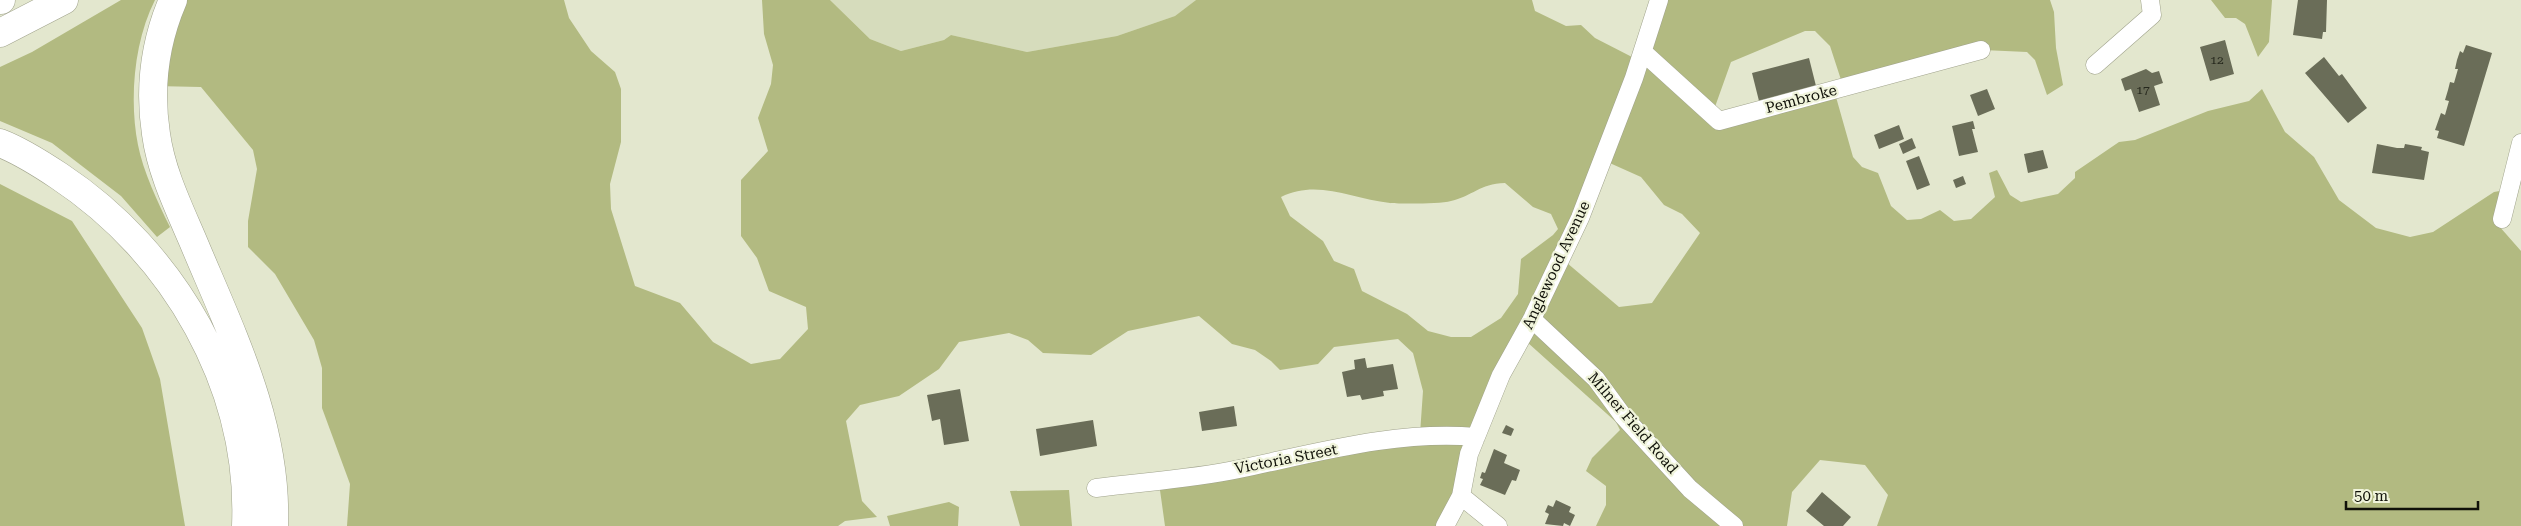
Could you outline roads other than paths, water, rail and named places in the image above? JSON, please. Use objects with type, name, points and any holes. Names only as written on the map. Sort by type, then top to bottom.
[{"type":"main road","points":[[0,33],[64,0]]},
{"type":"main road","points":[[173,0],[161,33],[154,72],[153,94],[156,134],[171,189],[241,356],[256,402],[271,472],[274,526]]},
{"type":"main road","points":[[0,143],[45,167],[106,212],[143,247],[177,292],[207,344],[232,410],[244,475],[246,526]]},
{"type":"street","name":"Anglewood Avenue","points":[[1445,526],[1461,496],[1469,454],[1502,375],[1532,319],[1580,218],[1643,52],[1659,0]]},
{"type":"street","points":[[2096,65],[2151,8]]},
{"type":"street","name":"Pembroke","points":[[1643,52],[1719,121],[1981,50]]},
{"type":"street","points":[[2502,219],[2521,143]]},
{"type":"street","name":"Milner Field Road","points":[[1532,319],[1596,378],[1623,416],[1690,489],[1734,526]]},
{"type":"street","name":"Victoria Street","points":[[1096,488],[1237,470],[1306,454],[1378,442],[1446,434],[1476,437]]},
{"type":"street","points":[[1461,496],[1498,526]]}]
